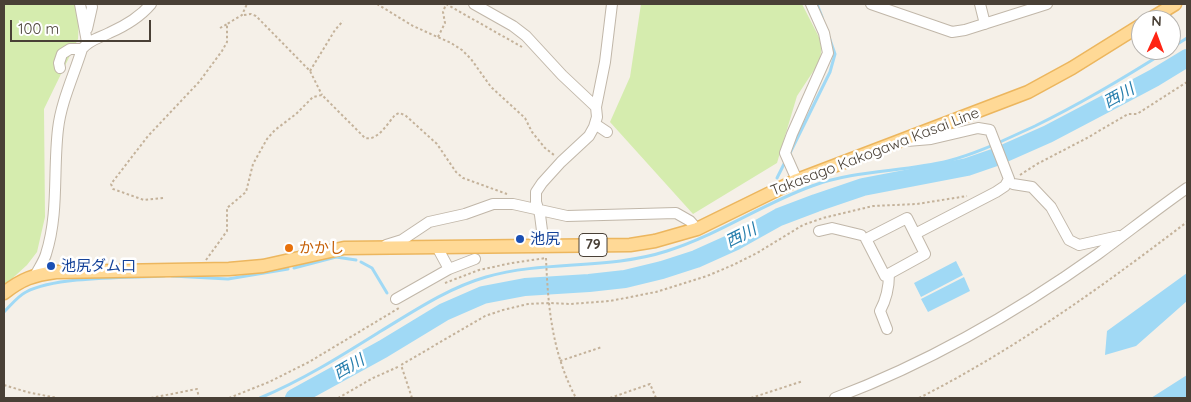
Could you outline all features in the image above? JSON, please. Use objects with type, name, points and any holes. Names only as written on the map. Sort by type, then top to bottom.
[{"type":"main road","name":"Takasago Kakogawa Kasai Line","points":[[4,293],[18,282],[36,274],[263,266],[344,248],[630,245],[655,241],[697,229],[797,180],[1028,92],[1072,68],[1131,31]]},
{"type":"street","points":[[80,4],[85,41]]},
{"type":"street","points":[[36,274],[46,255],[53,223],[58,126],[85,41],[92,8],[91,4]]},
{"type":"street","points":[[60,68],[59,63],[62,54],[85,41],[109,34],[132,21],[151,4]]},
{"type":"street","points":[[474,4],[513,26],[526,36],[562,75],[596,107]]},
{"type":"street","points":[[544,246],[536,192],[561,162],[589,136],[595,124],[612,4]]},
{"type":"street","points":[[797,180],[786,153],[792,134],[828,52],[824,32],[811,4]]},
{"type":"street","points":[[876,4],[952,32],[985,24],[1040,5]]},
{"type":"street","points":[[980,4],[985,24]]},
{"type":"street","points":[[595,124],[607,132]]},
{"type":"street","points":[[899,142],[931,139],[978,128],[990,130],[1011,182]]},
{"type":"street","points":[[915,234],[996,192],[1011,182],[1032,187],[1051,206],[1069,240],[1079,245],[1122,236]]},
{"type":"street","points":[[835,398],[907,367],[962,339],[1098,254],[1187,188]]},
{"type":"street","points":[[375,248],[402,240],[429,222],[465,214],[493,204],[513,204],[567,216],[676,213],[690,221],[697,229]]},
{"type":"street","points":[[850,241],[863,234],[907,218],[925,254],[885,276],[863,234]]},
{"type":"street","points":[[820,231],[826,228],[863,234]]},
{"type":"street","points":[[437,247],[450,269]]},
{"type":"street","points":[[400,302],[450,269],[474,259]]},
{"type":"street","points":[[881,309],[889,285],[889,274]]},
{"type":"street","points":[[875,298],[888,329]]},
{"type":"path","points":[[242,15],[247,4]]},
{"type":"path","points":[[377,4],[413,26],[458,46],[471,59],[491,87],[524,118],[545,148],[561,162]]},
{"type":"path","points":[[438,37],[445,23],[443,12],[446,4],[522,46]]},
{"type":"path","points":[[220,28],[242,15],[251,14],[256,16],[310,71],[322,95],[365,138],[375,138],[395,115],[400,113],[405,115],[437,144],[456,172],[463,178],[511,196]]},
{"type":"path","points":[[310,71],[342,21]]},
{"type":"path","points":[[163,198],[144,200],[113,189],[110,184],[148,136],[199,82],[222,51],[227,38],[227,24]]},
{"type":"path","points":[[1011,182],[1030,168],[1128,114],[1137,114],[1187,82]]},
{"type":"path","points":[[205,269],[205,260],[227,231],[227,208],[246,192],[251,167],[268,139],[275,130],[296,114],[313,97],[322,95]]},
{"type":"path","points":[[338,398],[401,365],[485,316],[528,304],[549,301],[570,304],[610,301],[656,292],[733,265],[803,225],[823,218],[873,206],[917,204],[969,195]]},
{"type":"path","points":[[919,398],[1002,351],[1060,314],[1187,222]]},
{"type":"path","points":[[442,284],[479,270],[512,262],[546,258],[550,322],[560,361],[569,387],[576,398]]},
{"type":"path","points":[[229,398],[269,382],[309,362],[400,302]]},
{"type":"path","points":[[560,361],[602,347]]},
{"type":"path","points":[[401,365],[412,398]]},
{"type":"path","points":[[751,398],[803,381]]},
{"type":"path","points":[[4,384],[26,392],[57,398]]},
{"type":"path","points":[[610,398],[650,384],[656,398]]},
{"type":"path","points":[[151,398],[196,389],[199,398]]},
{"type":"green space","points":[[4,4],[83,4],[79,19],[78,39],[44,109],[45,217],[37,252],[27,265],[4,286]]},
{"type":"green space","points":[[641,4],[802,4],[822,43],[820,61],[797,96],[777,163],[693,214],[610,122],[630,77]]},
{"type":"water","points":[[956,261],[963,275],[921,297],[914,283]]},
{"type":"water","points":[[1187,273],[1187,301],[1136,346],[1105,355],[1107,331]]},
{"type":"water","points":[[964,277],[970,291],[928,312],[921,299]]},
{"type":"water","points":[[1187,375],[1187,398],[1151,398]]},
{"type":"waterway","points":[[817,4],[822,17]]},
{"type":"waterway","points":[[789,155],[830,72],[835,54],[829,37]]},
{"type":"waterway","points":[[1181,42],[1187,38]]},
{"type":"waterway","name":"西川","points":[[294,398],[383,349],[444,312],[483,295],[525,287],[625,279],[696,259],[736,241],[779,217],[863,187],[967,167],[996,157],[1048,134],[1154,78],[1187,58]]},
{"type":"waterway","points":[[260,398],[322,367],[458,287],[486,277],[531,268],[622,261],[645,257],[704,237],[812,186],[845,177],[931,165],[959,158],[1035,126],[1103,90],[1152,60]]},
{"type":"waterway","points":[[777,178],[786,160]]},
{"type":"waterway","points":[[294,268],[336,257],[356,260]]},
{"type":"waterway","points":[[361,262],[372,268],[387,293]]},
{"type":"waterway","points":[[172,276],[228,279],[288,269]]},
{"type":"waterway","points":[[4,312],[17,298],[26,292],[55,283],[74,280],[164,276]]},
{"type":"place","name":"池尻","points":[[520,239]]},
{"type":"place","name":"かかし","points":[[289,248]]},
{"type":"place","name":"池尻ダム口","points":[[51,266]]}]
